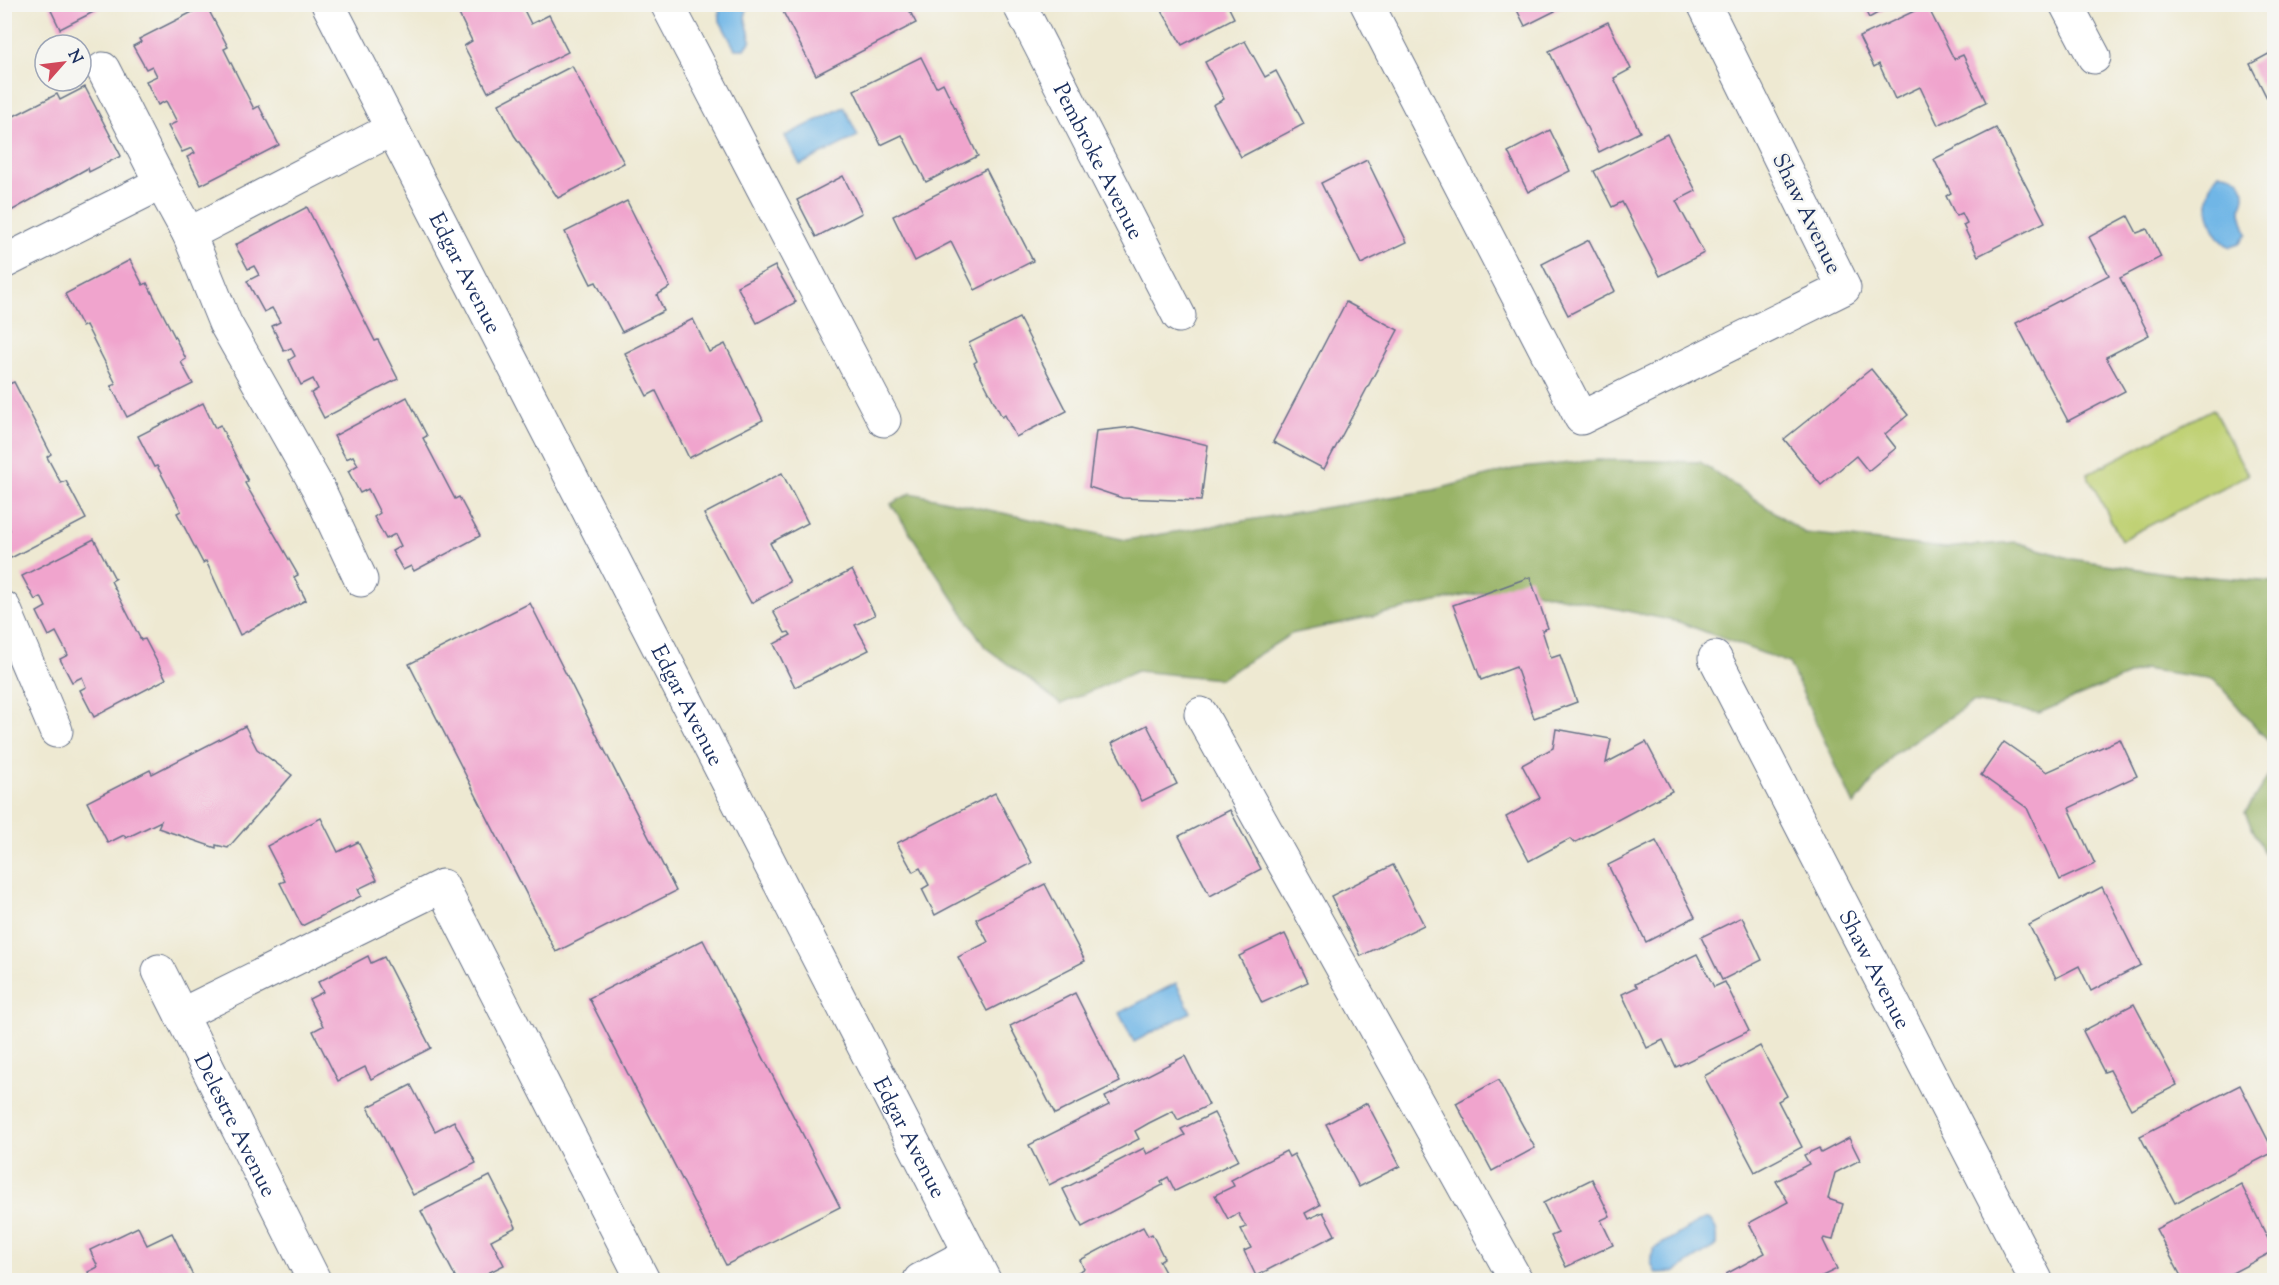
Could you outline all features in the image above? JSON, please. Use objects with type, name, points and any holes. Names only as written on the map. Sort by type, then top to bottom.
[{"type":"street","name":"Edgar Avenue","points":[[328,4],[977,1267]]},
{"type":"street","points":[[667,4],[884,420]]},
{"type":"street","name":"Pembroke Avenue","points":[[1019,4],[1179,316]]},
{"type":"street","name":"Shaw Avenue","points":[[1367,4],[1581,418],[1845,288],[1704,4]]},
{"type":"street","points":[[2066,4],[2094,57]]},
{"type":"street","points":[[102,69],[189,234],[225,323],[318,488],[361,580]]},
{"type":"street","points":[[189,234],[392,129]]},
{"type":"street","points":[[4,262],[161,183]]},
{"type":"street","points":[[4,608],[56,731]]},
{"type":"street","name":"Shaw Avenue","points":[[1715,658],[2036,1281]]},
{"type":"street","points":[[1201,714],[1516,1281]]},
{"type":"street","points":[[181,1015],[442,886],[643,1281]]},
{"type":"street","name":"Delestre Avenue","points":[[159,971],[314,1281]]},
{"type":"street","points":[[920,1281],[977,1267]]},
{"type":"green space","points":[[2213,409],[2248,475],[2121,540],[2087,474]]},
{"type":"green space","points":[[1598,460],[1700,462],[1805,533],[1945,548],[2016,542],[2072,559],[2172,574],[2274,582],[2274,748],[2214,679],[2143,669],[2039,713],[1973,702],[1894,754],[1854,805],[1789,663],[1679,622],[1523,589],[1468,595],[1291,634],[1220,679],[1137,671],[1061,704],[985,647],[891,504],[911,493],[1126,540],[1434,490],[1513,469]]},
{"type":"green space","points":[[2274,767],[2274,866],[2268,861],[2245,813]]},
{"type":"water","points":[[719,5],[748,5],[745,17],[751,40],[745,49],[735,49],[720,21]]},
{"type":"water","points":[[844,107],[858,136],[800,165],[785,136]]},
{"type":"water","points":[[2219,173],[2237,178],[2244,189],[2241,213],[2247,234],[2239,244],[2230,247],[2216,233],[2209,212],[2209,191]]},
{"type":"water","points":[[1176,983],[1191,1012],[1134,1042],[1119,1013]]},
{"type":"water","points":[[1704,1219],[1709,1219],[1715,1228],[1717,1245],[1675,1272],[1656,1273],[1651,1260],[1655,1248]]},
{"type":"building","points":[[48,4],[109,4],[60,29]]},
{"type":"building","points":[[454,4],[521,4],[531,24],[549,15],[568,52],[488,92],[464,46],[472,41]]},
{"type":"building","points":[[779,4],[906,4],[916,23],[816,75]]},
{"type":"building","points":[[1158,4],[1227,4],[1234,18],[1182,45]]},
{"type":"building","points":[[1514,4],[1569,4],[1525,26]]},
{"type":"building","points":[[1862,4],[1894,4],[1869,18]]},
{"type":"building","points":[[206,5],[228,47],[224,49],[254,109],[259,106],[279,145],[201,185],[187,157],[195,153],[192,148],[182,152],[168,126],[177,122],[166,101],[158,105],[146,81],[157,76],[152,66],[146,69],[133,46],[141,42],[139,39]]},
{"type":"building","points":[[1927,5],[1954,59],[1963,55],[1986,102],[1938,125],[1920,87],[1895,99],[1879,64],[1874,67],[1859,37]]},
{"type":"building","points":[[1608,22],[1631,69],[1614,78],[1640,132],[1599,152],[1549,51]]},
{"type":"building","points":[[1245,41],[1265,77],[1276,71],[1304,124],[1241,157],[1213,105],[1224,99],[1205,62]]},
{"type":"building","points":[[2274,51],[2274,94],[2267,98],[2250,64]]},
{"type":"building","points":[[921,57],[936,87],[943,83],[978,156],[926,182],[902,135],[881,145],[854,90]]},
{"type":"building","points":[[572,66],[624,163],[558,198],[514,135],[499,104]]},
{"type":"building","points":[[73,93],[88,93],[121,156],[89,172],[88,168],[4,215],[4,121],[57,94],[60,100]]},
{"type":"building","points":[[1996,128],[2045,222],[1978,256],[1963,225],[1967,223],[1962,213],[1956,216],[1946,196],[1951,193],[1934,159]]},
{"type":"building","points":[[1550,130],[1570,171],[1528,192],[1508,152]]},
{"type":"building","points":[[1667,134],[1696,191],[1676,201],[1704,253],[1660,276],[1622,202],[1612,207],[1594,171]]},
{"type":"building","points":[[1367,160],[1407,242],[1361,264],[1321,183]]},
{"type":"building","points":[[986,169],[1033,261],[975,290],[951,242],[915,261],[893,216]]},
{"type":"building","points":[[843,176],[862,213],[816,237],[797,200]]},
{"type":"building","points":[[627,201],[670,287],[657,295],[664,311],[622,332],[596,282],[591,284],[565,232]]},
{"type":"building","points":[[307,207],[375,341],[378,340],[398,379],[324,418],[311,393],[318,389],[313,379],[301,385],[289,360],[295,356],[291,348],[284,351],[272,326],[280,322],[272,308],[264,312],[247,281],[259,275],[254,266],[248,269],[235,245]]},
{"type":"building","points":[[2128,216],[2137,233],[2147,229],[2161,257],[2120,278],[2149,335],[2106,357],[2125,391],[2068,421],[2016,323],[2109,275],[2089,237]]},
{"type":"building","points":[[1589,240],[1615,291],[1568,315],[1542,264]]},
{"type":"building","points":[[130,260],[143,285],[147,283],[186,359],[181,362],[193,384],[127,417],[111,386],[116,384],[86,325],[82,327],[65,294]]},
{"type":"building","points":[[775,266],[796,302],[757,323],[737,286]]},
{"type":"building","points":[[1346,302],[1398,330],[1324,469],[1273,442]]},
{"type":"building","points":[[1019,318],[1067,411],[1016,437],[1005,415],[1002,417],[974,363],[977,361],[969,343]]},
{"type":"building","points":[[693,319],[709,352],[725,344],[763,420],[689,458],[656,391],[647,396],[625,353]]},
{"type":"building","points":[[1871,369],[1908,415],[1885,434],[1896,448],[1868,471],[1856,456],[1821,485],[1784,439]]},
{"type":"building","points":[[4,375],[9,384],[14,382],[51,454],[47,457],[61,483],[66,481],[86,519],[11,558],[4,544],[4,533],[10,530],[4,520]]},
{"type":"building","points":[[407,397],[427,436],[423,438],[455,499],[459,497],[480,536],[414,571],[411,566],[403,570],[392,551],[401,546],[395,534],[386,539],[374,517],[380,513],[368,489],[360,493],[348,471],[358,465],[353,456],[346,459],[334,436]]},
{"type":"building","points":[[203,403],[215,428],[220,425],[248,481],[245,483],[298,575],[294,577],[306,600],[240,635],[206,561],[203,563],[177,513],[181,511],[138,436]]},
{"type":"building","points":[[1133,427],[1208,445],[1201,501],[1122,498],[1089,487],[1096,431]]},
{"type":"building","points":[[782,473],[808,523],[770,543],[790,582],[751,603],[704,514]]},
{"type":"building","points":[[94,539],[115,579],[111,581],[141,640],[145,639],[166,679],[94,717],[80,690],[86,687],[82,677],[72,682],[60,659],[68,655],[56,632],[49,636],[37,612],[46,607],[41,597],[35,600],[22,576]]},
{"type":"building","points":[[852,570],[875,615],[855,625],[869,650],[795,687],[774,644],[791,635],[789,632],[785,633],[773,611]]},
{"type":"building","points":[[1530,577],[1548,628],[1542,630],[1551,658],[1560,655],[1577,702],[1534,718],[1516,667],[1481,680],[1453,605]]},
{"type":"building","points":[[530,603],[676,891],[556,952],[409,664]]},
{"type":"building","points":[[1147,725],[1177,784],[1142,801],[1112,743]]},
{"type":"building","points":[[245,726],[257,749],[292,775],[228,848],[216,845],[216,848],[158,828],[161,821],[126,838],[124,835],[108,843],[87,802],[150,770],[152,774]]},
{"type":"building","points":[[1556,729],[1611,739],[1606,763],[1646,742],[1672,791],[1574,843],[1570,839],[1529,861],[1506,817],[1540,798],[1522,765],[1553,748]]},
{"type":"building","points":[[2120,739],[2137,776],[2069,808],[2095,864],[2060,880],[2027,808],[1981,775],[2004,742],[2047,772]]},
{"type":"building","points":[[995,793],[1032,863],[935,915],[922,889],[929,885],[920,868],[913,872],[897,843]]},
{"type":"building","points":[[1230,810],[1261,869],[1210,896],[1179,836]]},
{"type":"building","points":[[321,818],[338,852],[358,842],[377,880],[358,889],[361,896],[302,926],[280,883],[285,881],[267,846]]},
{"type":"building","points":[[1656,841],[1695,917],[1646,942],[1608,865]]},
{"type":"building","points":[[1393,865],[1424,925],[1361,956],[1331,896]]},
{"type":"building","points":[[1045,884],[1085,961],[987,1011],[958,957],[988,942],[976,919]]},
{"type":"building","points":[[2102,887],[2141,965],[2091,991],[2079,966],[2056,978],[2029,925]]},
{"type":"building","points":[[1742,917],[1762,960],[1722,980],[1701,937]]},
{"type":"building","points":[[1285,934],[1308,982],[1262,1003],[1239,956]]},
{"type":"building","points":[[703,940],[840,1207],[726,1265],[589,998]]},
{"type":"building","points":[[1697,954],[1714,987],[1725,982],[1749,1031],[1676,1067],[1663,1040],[1647,1048],[1622,994],[1637,987],[1635,984]]},
{"type":"building","points":[[368,956],[371,963],[384,957],[431,1048],[371,1079],[365,1067],[338,1081],[313,1031],[323,1026],[309,999],[323,992],[318,982]]},
{"type":"building","points":[[1075,993],[1120,1082],[1055,1114],[1010,1026]]},
{"type":"building","points":[[2134,1004],[2177,1085],[2131,1109],[2110,1070],[2104,1072],[2083,1031]]},
{"type":"building","points":[[1760,1046],[1787,1096],[1778,1101],[1802,1147],[1755,1172],[1704,1076]]},
{"type":"building","points":[[1185,1056],[1209,1105],[1178,1120],[1173,1111],[1149,1123],[1135,1131],[1139,1139],[1049,1185],[1029,1145],[1109,1105],[1105,1097]]},
{"type":"building","points":[[1498,1080],[1535,1148],[1492,1171],[1456,1103]]},
{"type":"building","points":[[411,1085],[435,1131],[454,1121],[476,1163],[413,1195],[368,1107]]},
{"type":"building","points":[[2240,1085],[2274,1152],[2175,1203],[2140,1136]]},
{"type":"building","points":[[1367,1103],[1400,1166],[1359,1187],[1326,1124]]},
{"type":"building","points":[[1214,1113],[1239,1160],[1175,1191],[1168,1177],[1161,1181],[1163,1185],[1082,1227],[1063,1189],[1144,1148],[1147,1154],[1162,1147],[1185,1135],[1181,1129]]},
{"type":"building","points":[[1849,1138],[1860,1160],[1835,1173],[1828,1199],[1843,1204],[1833,1240],[1824,1238],[1823,1240],[1837,1269],[1814,1280],[1730,1280],[1726,1274],[1765,1253],[1749,1223],[1788,1202],[1776,1181],[1809,1164],[1804,1155],[1819,1148],[1821,1153]]},
{"type":"building","points":[[1286,1151],[1289,1157],[1294,1154],[1320,1205],[1305,1213],[1308,1219],[1323,1212],[1335,1235],[1256,1276],[1244,1251],[1251,1248],[1241,1229],[1246,1227],[1238,1213],[1228,1219],[1215,1195],[1234,1186],[1231,1180]]},
{"type":"building","points":[[490,1176],[516,1227],[491,1240],[504,1265],[474,1280],[457,1280],[421,1211]]},
{"type":"building","points":[[1592,1179],[1610,1216],[1601,1220],[1613,1245],[1566,1267],[1551,1236],[1558,1233],[1543,1203]]},
{"type":"building","points":[[2241,1184],[2274,1251],[2219,1280],[2183,1280],[2156,1229]]},
{"type":"building","points":[[138,1227],[147,1245],[172,1233],[195,1280],[92,1280],[88,1272],[98,1267],[90,1250]]},
{"type":"building","points":[[1143,1227],[1148,1236],[1152,1234],[1164,1258],[1159,1261],[1169,1280],[1080,1280],[1076,1273],[1084,1269],[1080,1260]]}]
